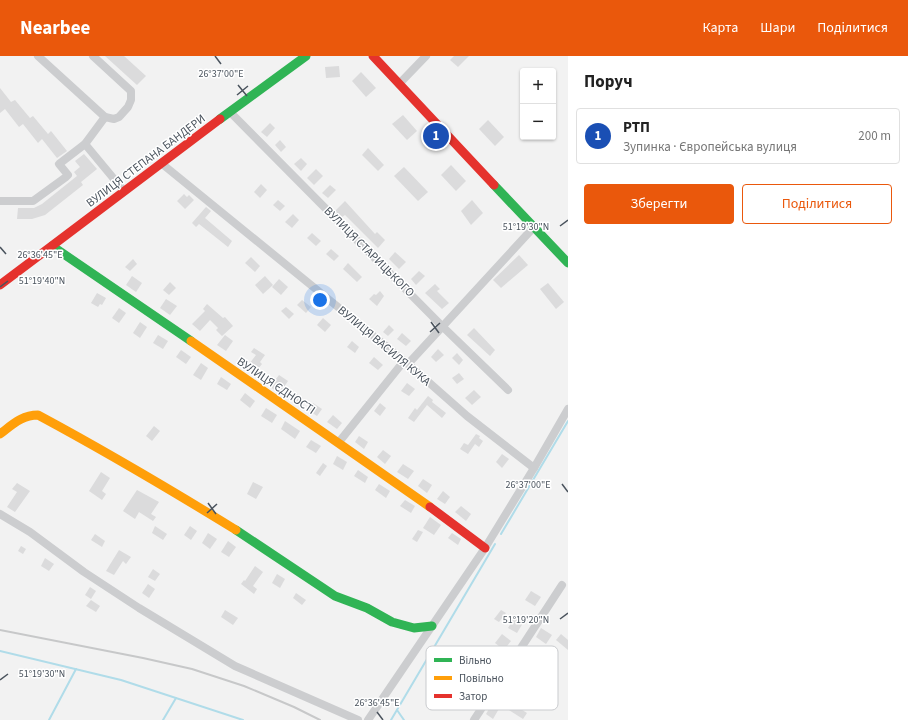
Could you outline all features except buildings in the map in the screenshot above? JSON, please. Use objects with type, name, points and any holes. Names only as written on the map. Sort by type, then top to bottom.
[{"type":"street","points":[[38,56],[105,117],[114,119],[119,117],[128,107],[131,100],[131,91],[93,56]]},
{"type":"street","name":"ВУЛИЦЯ СТЕПАНА БАНДЕРИ","points":[[0,285],[161,163],[306,56]]},
{"type":"street","points":[[373,56],[568,263]]},
{"type":"street","points":[[399,84],[426,56]]},
{"type":"street","name":"ВУЛИЦЯ СТАРИЦЬКОГО","points":[[230,112],[443,327],[508,390]]},
{"type":"street","points":[[0,201],[23,202],[35,200],[68,175],[59,164],[85,144],[105,117]]},
{"type":"street","points":[[85,144],[124,191]]},
{"type":"street","name":"ВУЛИЦЯ ВАСИЛЯ КУКА","points":[[161,163],[406,363],[467,416],[534,468]]},
{"type":"street","points":[[339,442],[406,363],[443,327],[534,228]]},
{"type":"street","name":"ВУЛИЦЯ ЄДНОСТІ","points":[[52,246],[339,442],[485,548]]},
{"type":"street","points":[[368,720],[485,548],[568,409]]},
{"type":"street","points":[[0,434],[25,416],[31,414],[38,416],[81,438],[167,488],[236,530],[335,596],[367,608],[392,622],[414,628],[432,626]]},
{"type":"street","points":[[0,514],[30,532],[84,572],[139,608],[235,666],[358,720]]},
{"type":"street","points":[[523,646],[562,586]]},
{"type":"street","points":[[474,720],[481,710]]},
{"type":"waterway","points":[[501,534],[568,421]]},
{"type":"waterway","points":[[435,646],[495,544]]},
{"type":"waterway","points":[[0,651],[121,680],[243,720]]},
{"type":"waterway","points":[[391,720],[426,661]]},
{"type":"waterway","points":[[49,720],[76,669]]},
{"type":"waterway","points":[[163,720],[176,698]]},
{"type":"waterway","points":[[397,710],[404,720]]},
{"type":"railway","points":[[0,630],[192,669],[244,686],[294,707],[320,720]]},
{"type":"traffic: fast","points":[[220,119],[306,56]]},
{"type":"traffic: fast","points":[[494,185],[568,263]]},
{"type":"traffic: fast","points":[[52,246],[191,341]]},
{"type":"traffic: fast","points":[[236,530],[335,596],[367,608],[392,622],[414,628],[432,626]]},
{"type":"traffic: slow","points":[[191,341],[430,507]]},
{"type":"traffic: slow","points":[[0,434],[22,419],[32,415],[38,415],[138,471],[236,530]]},
{"type":"traffic: jam","points":[[373,56],[494,185]]},
{"type":"traffic: jam","points":[[0,285],[220,119]]},
{"type":"traffic: jam","points":[[430,507],[485,548]]},
{"type":"place","name":"РТП","points":[[436,136]]}]
